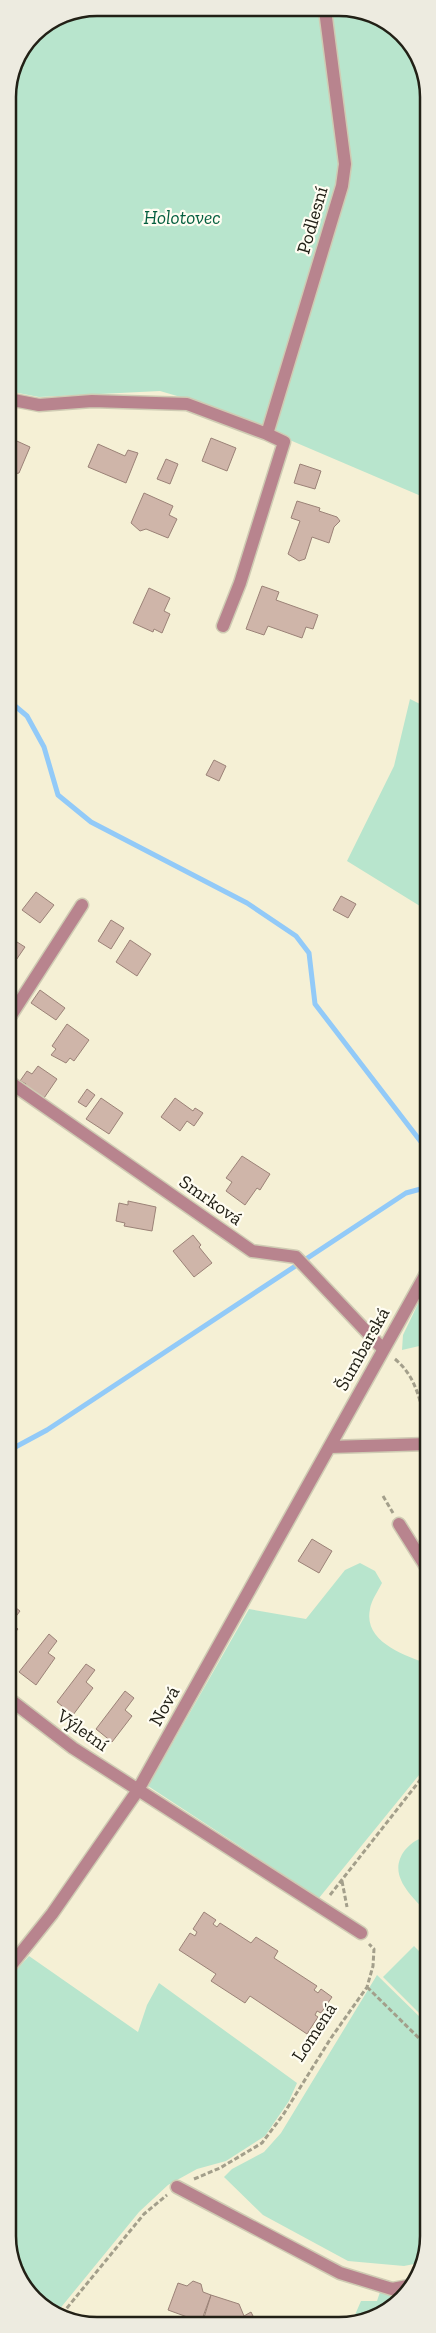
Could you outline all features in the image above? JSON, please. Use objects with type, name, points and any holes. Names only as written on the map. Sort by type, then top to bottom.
[{"type":"street","name":"Podlesní","points":[[267,434],[342,186],[345,164],[326,16]]},
{"type":"street","points":[[16,401],[39,405],[92,401],[187,404],[284,442],[240,583],[223,626]]},
{"type":"street","points":[[16,1008],[82,905]]},
{"type":"street","name":"Smrková","points":[[16,1087],[252,1252],[296,1257],[383,1349]]},
{"type":"street","name":"Šumbarská","points":[[330,1447],[420,1284]]},
{"type":"street","points":[[330,1447],[420,1444]]},
{"type":"street","name":"Nová","points":[[16,1959],[52,1914],[138,1790],[330,1447]]},
{"type":"street","points":[[399,1524],[420,1557]]},
{"type":"street","name":"Výletní","points":[[16,1704],[73,1748],[138,1790]]},
{"type":"street","points":[[138,1790],[361,1933]]},
{"type":"street","points":[[176,2187],[340,2273],[392,2289],[401,2287]]},
{"type":"path","points":[[383,1349],[407,1370],[412,1378],[420,1403]]},
{"type":"path","points":[[320,1908],[420,1780]]},
{"type":"path","name":"Lomená","points":[[65,2310],[144,2214],[176,2187],[220,2168],[262,2143],[283,2115],[331,2038],[366,1987],[373,1966],[374,1949],[361,1933]]},
{"type":"path","points":[[366,1987],[420,2039]]},
{"type":"green space","name":"Holotovec","points":[[97,16],[339,16],[365,21],[379,27],[396,40],[411,61],[417,76],[420,97],[420,496],[208,405],[160,391],[39,397],[16,393],[16,92],[19,76],[25,61],[44,36],[66,22]]},
{"type":"green space","points":[[410,699],[420,704],[420,906],[347,861],[394,766]]},
{"type":"green space","points":[[420,1300],[420,1346],[402,1350],[403,1335]]},
{"type":"green space","points":[[360,1563],[375,1571],[382,1583],[370,1609],[370,1620],[373,1630],[379,1639],[388,1646],[420,1661],[420,1774],[319,1898],[148,1786],[249,1609],[306,1619],[345,1570]]},
{"type":"green space","points":[[420,1839],[420,1905],[403,1885],[398,1868],[405,1850]]},
{"type":"green space","points":[[414,1946],[420,1952],[420,2014],[383,1977]]},
{"type":"green space","points":[[29,1956],[138,2032],[147,2005],[159,1983],[297,2083],[289,2101],[265,2136],[226,2161],[197,2169],[168,2185],[139,2212],[60,2308],[40,2293],[30,2281],[19,2257],[17,2247],[16,1970]]},
{"type":"green space","points":[[377,1975],[420,2017],[420,2236],[415,2264],[404,2266],[348,2261],[263,2215],[224,2177],[232,2169],[264,2152],[281,2133]]},
{"type":"green space","points":[[380,2292],[395,2294],[379,2306],[355,2315],[361,2301],[377,2301]]},
{"type":"building","points":[[211,438],[236,448],[227,471],[202,461]]},
{"type":"building","points":[[16,441],[30,447],[19,473],[16,474]]},
{"type":"building","points":[[98,444],[125,456],[128,450],[138,453],[126,483],[88,467]]},
{"type":"building","points":[[166,459],[178,464],[170,484],[157,479]]},
{"type":"building","points":[[300,464],[321,471],[315,489],[294,483]]},
{"type":"building","points":[[144,493],[173,506],[169,515],[177,519],[168,538],[146,529],[140,531],[131,523]]},
{"type":"building","points":[[297,501],[320,508],[319,511],[337,517],[340,521],[334,527],[329,543],[312,537],[305,559],[299,561],[288,554],[300,521],[291,518]]},
{"type":"building","points":[[262,586],[279,592],[276,600],[318,615],[313,629],[306,627],[302,638],[268,626],[264,635],[246,629]]},
{"type":"building","points":[[149,588],[170,598],[164,611],[170,614],[162,633],[154,629],[153,632],[133,623]]},
{"type":"building","points":[[214,760],[226,766],[219,781],[206,775]]},
{"type":"building","points":[[36,892],[54,905],[40,923],[22,910]]},
{"type":"building","points":[[341,896],[356,904],[348,918],[333,910]]},
{"type":"building","points":[[111,920],[124,928],[111,949],[98,941]]},
{"type":"building","points":[[130,940],[151,954],[137,976],[116,962]]},
{"type":"building","points":[[16,941],[25,947],[16,960]]},
{"type":"building","points":[[40,990],[65,1008],[56,1020],[31,1003]]},
{"type":"building","points":[[67,1024],[89,1040],[74,1061],[70,1058],[66,1063],[51,1055],[56,1049],[52,1046]]},
{"type":"building","points":[[38,1066],[57,1079],[42,1101],[23,1088],[26,1084],[20,1081],[27,1071],[32,1074]]},
{"type":"building","points":[[87,1089],[95,1095],[86,1107],[78,1102]]},
{"type":"building","points":[[101,1098],[123,1113],[109,1134],[86,1119]]},
{"type":"building","points":[[175,1098],[193,1111],[195,1108],[203,1113],[194,1126],[187,1121],[180,1131],[161,1117]]},
{"type":"building","points":[[242,1156],[270,1174],[260,1190],[257,1188],[245,1205],[226,1191],[232,1182],[226,1178]]},
{"type":"building","points":[[128,1201],[156,1207],[152,1231],[124,1226],[125,1223],[116,1221],[119,1203],[128,1205]]},
{"type":"building","points":[[193,1235],[201,1245],[199,1247],[212,1263],[194,1277],[173,1251]]},
{"type":"building","points":[[312,1539],[332,1551],[319,1573],[298,1561]]},
{"type":"building","points":[[16,1608],[20,1611],[16,1616]]},
{"type":"building","points":[[49,1634],[57,1641],[48,1653],[55,1658],[36,1685],[19,1672]]},
{"type":"building","points":[[86,1664],[95,1670],[86,1682],[93,1688],[73,1715],[57,1702]]},
{"type":"building","points":[[125,1691],[134,1698],[125,1710],[132,1716],[112,1742],[96,1729]]},
{"type":"building","points":[[204,1912],[216,1920],[213,1924],[217,1927],[220,1923],[251,1943],[256,1937],[278,1951],[274,1958],[317,1986],[314,1990],[318,1993],[321,1989],[332,1997],[321,2013],[317,2011],[315,2015],[318,2017],[307,2034],[250,1996],[245,2003],[211,1981],[216,1974],[179,1950],[190,1933],[195,1936],[197,1932],[193,1929]]},
{"type":"building","points":[[193,2281],[201,2284],[203,2292],[211,2295],[203,2317],[187,2317],[168,2310],[178,2283],[187,2286]]},
{"type":"building","points":[[211,2295],[239,2304],[244,2316],[251,2312],[254,2317],[204,2317]]},
{"type":"waterway","points":[[16,707],[27,716],[44,747],[58,795],[91,822],[247,903],[296,936],[309,953],[315,1004],[420,1141]]},
{"type":"waterway","points":[[16,1447],[47,1430],[406,1193],[420,1189]]}]
